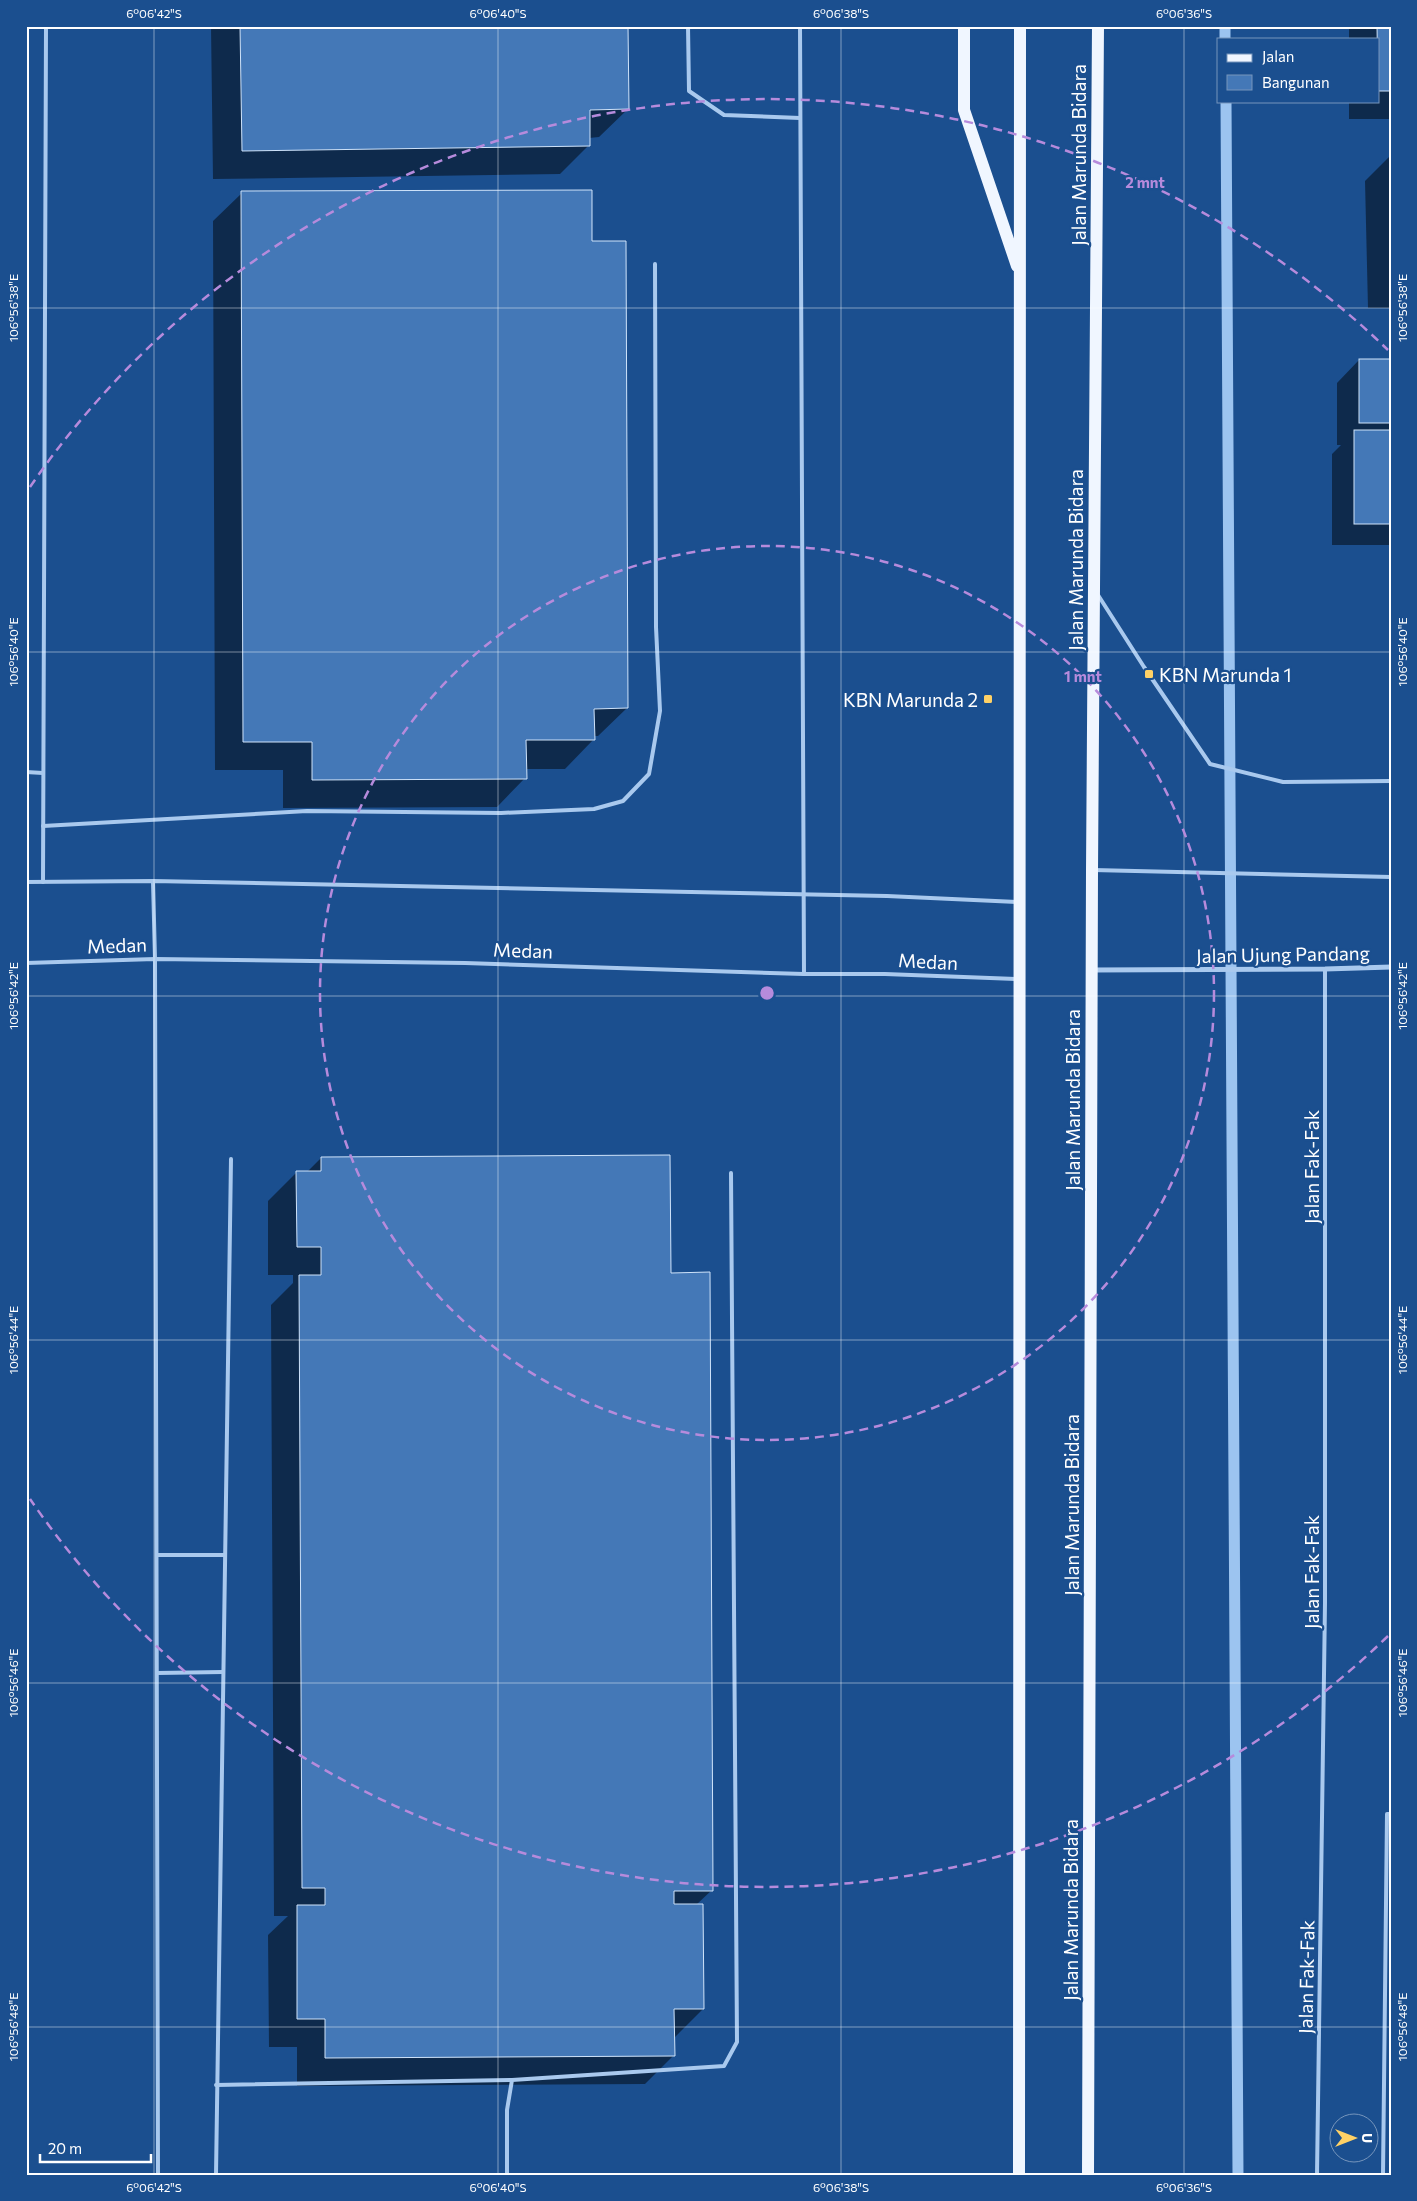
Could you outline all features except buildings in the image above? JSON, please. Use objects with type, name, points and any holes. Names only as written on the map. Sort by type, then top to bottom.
[{"type":"main road","points":[[964,26],[964,110],[1020,275]]},
{"type":"main road","points":[[1019,2175],[1018,979],[1020,26]]},
{"type":"main road","name":"Jalan Marunda Bidara","points":[[1088,2175],[1092,870],[1098,26]]},
{"type":"street","name":"Jalan Ujung Pandang","points":[[1092,970],[1391,967]]},
{"type":"lane","points":[[43,882],[46,26]]},
{"type":"lane","points":[[688,26],[689,91],[724,115],[800,118]]},
{"type":"lane","points":[[800,26],[802,896],[804,974]]},
{"type":"lane","points":[[43,826],[307,811],[501,813],[594,809],[623,801],[649,774],[660,711],[656,627],[655,264]]},
{"type":"lane","points":[[1094,589],[1210,764],[1283,782],[1391,781]]},
{"type":"lane","points":[[26,772],[43,773]]},
{"type":"lane","points":[[1092,870],[1391,877]]},
{"type":"lane","points":[[153,881],[155,959],[158,2175]]},
{"type":"lane","points":[[26,882],[153,881],[802,896],[887,896],[1019,902]]},
{"type":"lane","name":"Medan","points":[[26,963],[155,959],[465,963],[1018,979]]},
{"type":"lane","name":"Jalan Fak-Fak","points":[[1317,2175],[1325,1604],[1325,969]]},
{"type":"lane","points":[[216,2175],[231,1159]]},
{"type":"lane","points":[[216,2085],[512,2080],[724,2066],[738,2042],[731,1174]]},
{"type":"lane","points":[[157,1555],[225,1555]]},
{"type":"lane","points":[[157,1673],[223,1672]]},
{"type":"lane","points":[[1383,2175],[1387,1814],[1391,1814]]},
{"type":"lane","points":[[507,2175],[507,2110],[512,2080]]},
{"type":"waterway","points":[[1225,26],[1225,38]]},
{"type":"waterway","points":[[1226,102],[1238,2175]]},
{"type":"place","name":"KBN Marunda 1","points":[[1149,674]]},
{"type":"place","name":"KBN Marunda 2","points":[[988,699]]}]
